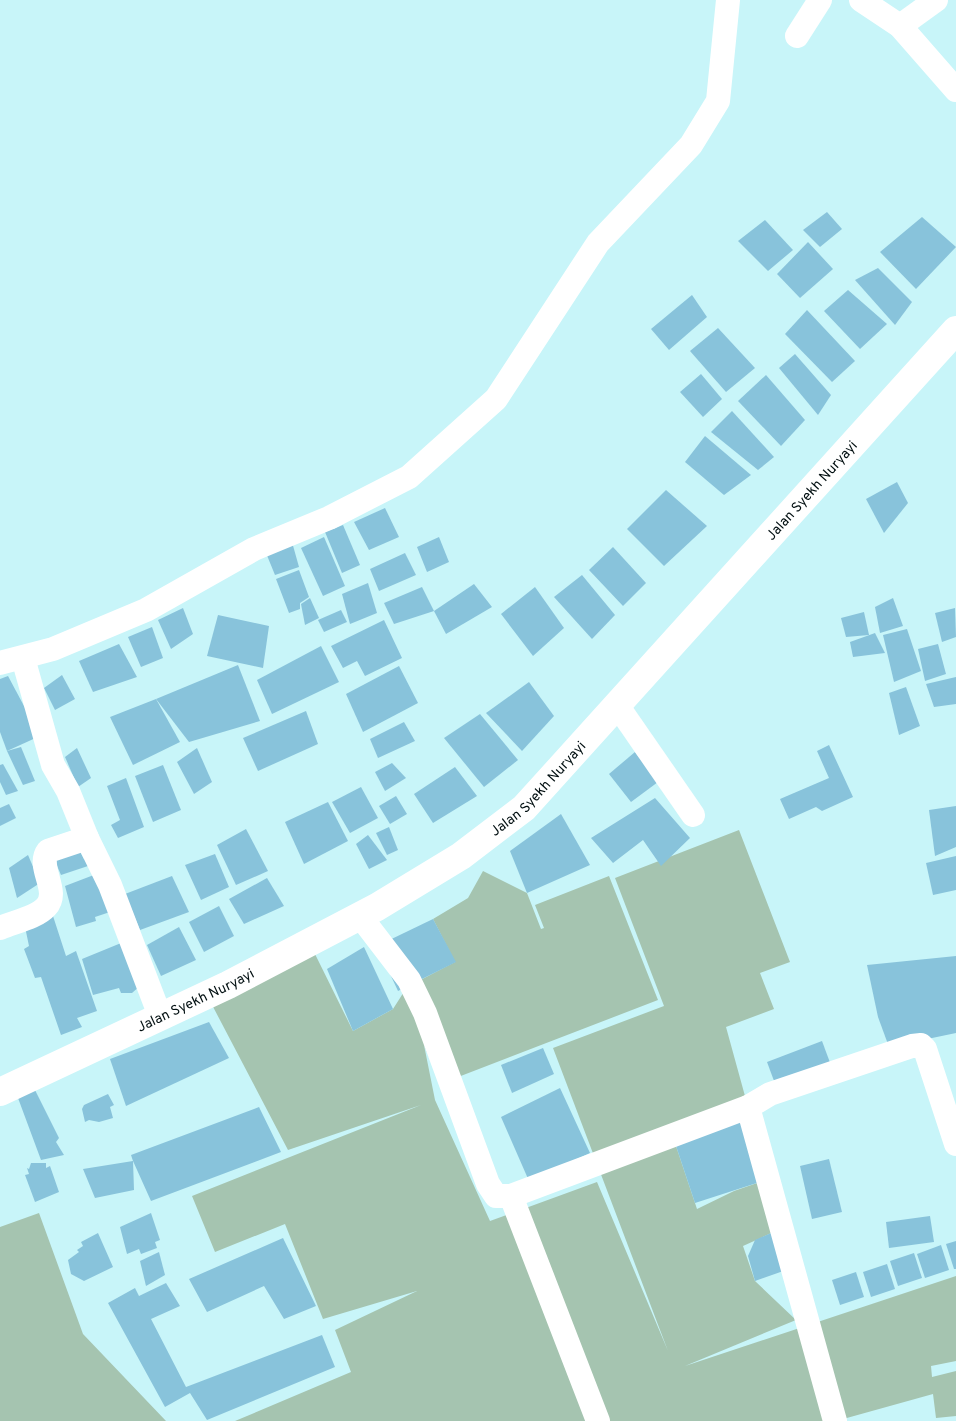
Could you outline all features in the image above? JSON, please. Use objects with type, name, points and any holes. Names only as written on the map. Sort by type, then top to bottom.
[{"type":"main road","name":"Jalan Syekh Nuryayi","points":[[0,1092],[228,985],[360,916],[462,856],[524,808],[956,330]]},
{"type":"street","points":[[160,1016],[110,885],[87,838],[68,791],[53,765],[19,665],[146,610],[254,549],[329,518],[409,477],[496,399],[598,243],[691,145],[711,115],[718,101],[728,0]]},
{"type":"street","points":[[796,36],[820,0]]},
{"type":"street","points":[[861,0],[885,13],[956,90]]},
{"type":"street","points":[[885,13],[936,0]]},
{"type":"street","points":[[617,705],[693,815]]},
{"type":"street","points":[[0,928],[40,912],[50,900],[51,891],[45,858],[48,851],[87,838]]},
{"type":"street","points":[[360,916],[409,980],[425,1013],[488,1184],[496,1196],[511,1196],[748,1107],[770,1094],[912,1046],[921,1045],[925,1049],[956,1144]]},
{"type":"street","points":[[748,1107],[835,1421]]},
{"type":"street","points":[[511,1196],[598,1421]]},
{"type":"green space","points":[[739,830],[790,962],[760,973],[774,1009],[726,1027],[748,1107],[675,1143],[697,1209],[734,1191],[763,1181],[778,1230],[743,1246],[755,1281],[796,1320],[685,1366],[956,1276],[956,1361],[931,1366],[932,1377],[956,1371],[956,1416],[936,1418],[933,1394],[836,1421],[235,1421],[351,1372],[335,1330],[417,1291],[323,1319],[285,1224],[215,1252],[192,1196],[421,1105],[288,1150],[210,1001],[314,952],[353,1031],[393,1009],[407,987],[455,962],[433,919],[468,898],[483,871],[527,893],[541,929],[544,928],[535,905],[609,876],[658,1000],[440,1084],[424,1045],[435,1100],[490,1221],[597,1182],[668,1351],[553,1048],[664,1006],[615,878]]},
{"type":"green space","points":[[39,1213],[83,1334],[166,1421],[0,1421],[0,1227]]},
{"type":"building","points":[[827,212],[842,229],[820,247],[803,230]]},
{"type":"building","points":[[922,217],[956,247],[916,289],[880,252]]},
{"type":"building","points":[[765,220],[793,250],[768,271],[738,241]]},
{"type":"building","points":[[808,242],[833,269],[800,298],[777,274]]},
{"type":"building","points":[[878,268],[912,302],[895,325],[855,280]]},
{"type":"building","points":[[848,290],[887,324],[860,349],[824,311]]},
{"type":"building","points":[[692,295],[707,317],[669,350],[651,329]]},
{"type":"building","points":[[807,310],[855,361],[832,382],[785,334]]},
{"type":"building","points":[[718,328],[755,368],[726,392],[690,351]]},
{"type":"building","points":[[795,354],[831,395],[818,415],[779,368]]},
{"type":"building","points":[[701,374],[722,399],[703,417],[680,392]]},
{"type":"building","points":[[766,375],[805,420],[781,446],[738,401]]},
{"type":"building","points":[[732,411],[774,457],[758,470],[711,432]]},
{"type":"building","points":[[705,436],[751,475],[724,495],[685,462]]},
{"type":"building","points":[[897,482],[908,503],[884,533],[866,499]]},
{"type":"building","points":[[666,490],[707,526],[664,566],[627,529]]},
{"type":"building","points":[[385,508],[399,537],[369,550],[354,522]]},
{"type":"building","points":[[343,525],[360,565],[342,573],[325,532]]},
{"type":"building","points":[[324,537],[345,586],[323,596],[301,548]]},
{"type":"building","points":[[439,537],[449,562],[427,572],[417,547]]},
{"type":"building","points":[[292,542],[299,567],[275,575],[266,553]]},
{"type":"building","points":[[613,547],[646,583],[623,606],[589,570]]},
{"type":"building","points":[[405,553],[416,575],[379,591],[370,569]]},
{"type":"building","points":[[299,570],[309,597],[300,603],[300,609],[289,613],[276,579]]},
{"type":"building","points":[[582,575],[615,615],[592,639],[554,597]]},
{"type":"building","points":[[368,583],[377,613],[350,624],[342,594]]},
{"type":"building","points":[[474,584],[492,607],[446,634],[434,611]]},
{"type":"building","points":[[422,587],[434,611],[394,624],[384,603]]},
{"type":"building","points":[[535,587],[564,628],[533,656],[501,614]]},
{"type":"building","points":[[310,598],[319,618],[305,625],[301,604]]},
{"type":"building","points":[[893,598],[903,626],[880,633],[875,607]]},
{"type":"building","points":[[183,608],[193,634],[171,649],[158,620]]},
{"type":"building","points":[[955,608],[956,637],[942,642],[935,613]]},
{"type":"building","points":[[341,610],[347,622],[324,632],[318,620]]},
{"type":"building","points":[[864,612],[869,635],[846,637],[841,618]]},
{"type":"building","points":[[218,615],[269,626],[263,668],[207,656]]},
{"type":"building","points":[[384,620],[402,658],[365,676],[357,661],[343,668],[331,646]]},
{"type":"building","points":[[152,627],[163,658],[141,667],[128,637]]},
{"type":"building","points":[[907,629],[921,671],[894,682],[883,635]]},
{"type":"building","points":[[875,633],[885,653],[853,657],[850,642]]},
{"type":"building","points":[[119,644],[137,677],[93,692],[79,661]]},
{"type":"building","points":[[938,644],[946,674],[925,681],[918,649]]},
{"type":"building","points":[[321,646],[339,682],[272,714],[257,680]]},
{"type":"building","points":[[238,665],[260,721],[189,742],[156,699]]},
{"type":"building","points":[[399,666],[418,703],[363,732],[346,694]]},
{"type":"building","points":[[62,675],[75,699],[55,710],[44,688]]},
{"type":"building","points":[[8,676],[40,736],[7,751],[0,732],[0,679]]},
{"type":"building","points":[[956,677],[956,704],[934,707],[926,684]]},
{"type":"building","points":[[529,682],[554,716],[522,751],[486,713]]},
{"type":"building","points":[[906,687],[920,726],[899,735],[889,693]]},
{"type":"building","points":[[156,699],[180,742],[133,765],[110,717]]},
{"type":"building","points":[[306,711],[318,744],[258,771],[243,738]]},
{"type":"building","points":[[480,714],[518,760],[484,787],[444,738]]},
{"type":"building","points":[[404,722],[415,741],[378,758],[370,739]]},
{"type":"building","points":[[829,745],[853,797],[822,811],[816,807],[789,819],[780,799],[829,778],[817,751]]},
{"type":"building","points":[[21,747],[35,781],[23,785],[7,751]]},
{"type":"building","points":[[77,748],[91,778],[78,787],[65,757]]},
{"type":"building","points":[[197,748],[212,782],[194,794],[177,762]]},
{"type":"building","points":[[635,752],[658,782],[631,802],[609,774]]},
{"type":"building","points":[[392,763],[406,778],[385,791],[375,772]]},
{"type":"building","points":[[3,764],[18,791],[6,795],[0,782],[0,765]]},
{"type":"building","points":[[163,765],[181,810],[153,822],[135,776]]},
{"type":"building","points":[[455,767],[477,796],[433,823],[414,794]]},
{"type":"building","points":[[126,778],[144,827],[118,838],[111,825],[120,820],[107,786]]},
{"type":"building","points":[[361,787],[378,818],[350,833],[332,802]]},
{"type":"building","points":[[396,796],[407,814],[390,824],[379,806]]},
{"type":"building","points":[[655,798],[690,838],[661,866],[643,840],[613,863],[591,838]]},
{"type":"building","points":[[328,802],[348,841],[304,864],[285,822]]},
{"type":"building","points":[[9,804],[16,818],[0,826],[0,808]]},
{"type":"building","points":[[956,806],[956,847],[935,856],[929,810]]},
{"type":"building","points":[[561,814],[590,865],[527,893],[510,851]]},
{"type":"building","points":[[389,827],[398,850],[387,855],[376,833]]},
{"type":"building","points":[[246,829],[268,871],[236,885],[217,845]]},
{"type":"building","points":[[368,835],[387,860],[369,869],[356,844]]},
{"type":"building","points":[[78,848],[84,859],[90,857],[94,864],[61,875],[52,854]]},
{"type":"building","points":[[215,854],[229,887],[201,900],[185,865]]},
{"type":"building","points":[[28,855],[40,883],[17,898],[9,868]]},
{"type":"building","points":[[956,856],[956,890],[933,895],[926,863]]},
{"type":"building","points":[[99,873],[116,910],[95,917],[96,921],[76,927],[65,886]]},
{"type":"building","points":[[172,876],[189,912],[140,930],[125,894]]},
{"type":"building","points":[[267,878],[284,906],[244,924],[229,899]]},
{"type":"building","points":[[219,906],[234,936],[204,952],[189,922]]},
{"type":"building","points":[[53,916],[66,956],[76,951],[97,1011],[77,1018],[82,1027],[61,1035],[41,977],[35,978],[24,949],[29,946],[24,922]]},
{"type":"building","points":[[433,919],[456,962],[398,991],[377,946]]},
{"type":"building","points":[[179,927],[196,960],[161,976],[147,945]]},
{"type":"building","points":[[126,941],[141,985],[132,993],[121,993],[119,988],[93,995],[82,959]]},
{"type":"building","points":[[364,947],[393,1009],[353,1031],[327,969]]},
{"type":"building","points":[[956,956],[956,1033],[889,1047],[878,1017],[867,965]]},
{"type":"building","points":[[209,1022],[229,1058],[126,1106],[110,1059]]},
{"type":"building","points":[[822,1041],[832,1068],[777,1089],[767,1062]]},
{"type":"building","points":[[543,1048],[554,1074],[512,1093],[501,1065]]},
{"type":"building","points":[[560,1088],[590,1153],[529,1181],[501,1117]]},
{"type":"building","points":[[35,1090],[59,1138],[56,1142],[64,1155],[41,1160],[18,1098]]},
{"type":"building","points":[[108,1094],[114,1105],[110,1107],[113,1118],[99,1122],[89,1120],[85,1122],[82,1109],[84,1105]]},
{"type":"building","points":[[259,1107],[281,1152],[151,1201],[131,1155]]},
{"type":"building","points":[[743,1121],[763,1181],[695,1203],[675,1143]]},
{"type":"building","points":[[829,1159],[842,1212],[812,1219],[800,1166]]},
{"type":"building","points":[[133,1161],[134,1190],[95,1198],[83,1169]]},
{"type":"building","points":[[31,1163],[46,1163],[46,1168],[50,1166],[59,1192],[35,1202],[25,1175],[29,1174],[27,1168],[29,1169]]},
{"type":"building","points":[[151,1213],[160,1240],[155,1242],[157,1248],[141,1254],[139,1249],[127,1254],[120,1227]]},
{"type":"building","points":[[930,1216],[934,1242],[889,1248],[886,1222]]},
{"type":"building","points":[[778,1230],[789,1269],[755,1281],[748,1256],[755,1240]]},
{"type":"building","points":[[98,1233],[113,1267],[84,1281],[71,1274],[68,1260],[79,1252],[77,1250],[83,1246],[81,1242]]},
{"type":"building","points":[[283,1238],[316,1306],[284,1319],[264,1286],[207,1312],[189,1279]]},
{"type":"building","points":[[956,1241],[956,1269],[954,1269],[946,1244]]},
{"type":"building","points":[[941,1245],[949,1270],[925,1278],[917,1254]]},
{"type":"building","points":[[159,1252],[165,1275],[146,1286],[140,1261]]},
{"type":"building","points":[[914,1253],[922,1278],[898,1286],[890,1261]]},
{"type":"building","points":[[887,1264],[895,1289],[871,1297],[863,1272]]},
{"type":"building","points":[[856,1272],[864,1297],[840,1305],[832,1280]]},
{"type":"building","points":[[166,1283],[180,1306],[151,1319],[186,1387],[322,1335],[335,1367],[207,1420],[190,1393],[165,1407],[108,1303],[135,1288],[139,1296]]}]
